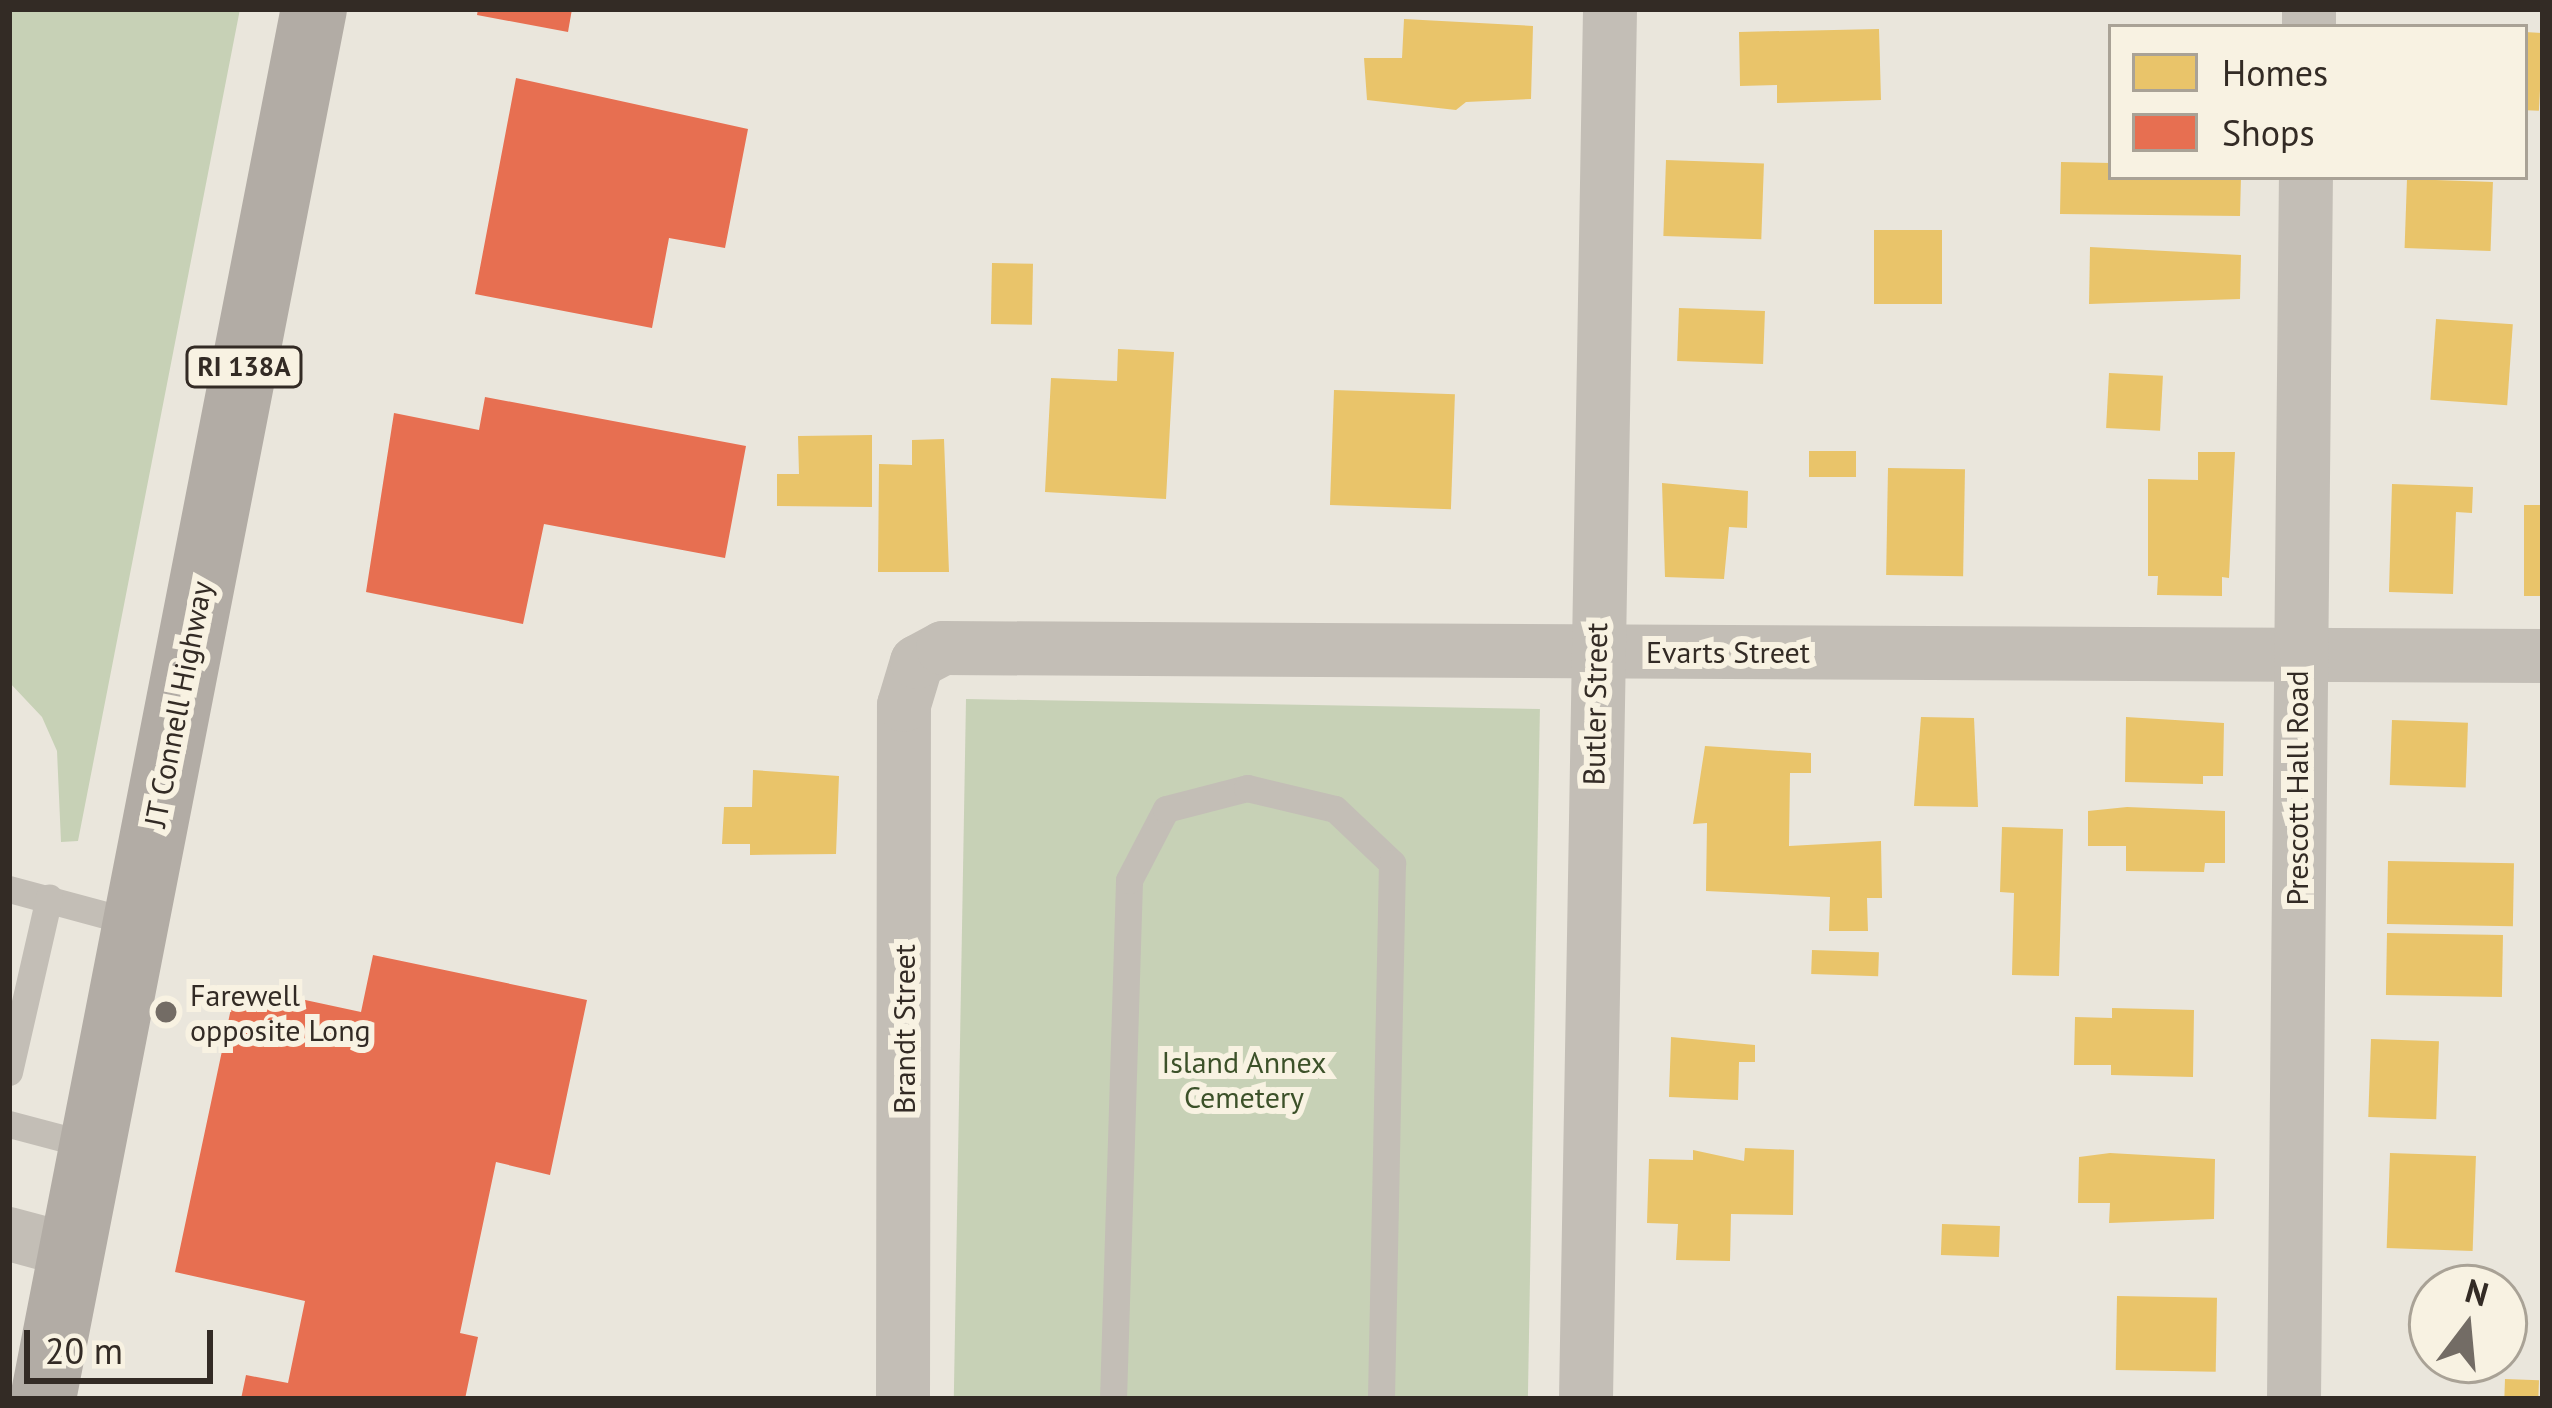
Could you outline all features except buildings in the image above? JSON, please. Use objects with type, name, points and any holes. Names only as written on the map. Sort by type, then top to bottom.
[{"type":"main road","name":"JT Connell Highway","points":[[43,1399],[314,9]]},
{"type":"street","name":"Butler Street","points":[[1586,1399],[1595,651],[1610,9]]},
{"type":"street","name":"Prescott Hall Road","points":[[2294,1399],[2306,180]]},
{"type":"street","name":"Evarts Street","points":[[917,662],[943,648],[981,647],[2543,656]]},
{"type":"street","name":"Brandt Street","points":[[903,1399],[904,705],[917,662]]},
{"type":"street","points":[[9,1234],[72,1251]]},
{"type":"lane","points":[[1113,1399],[1130,880],[1166,809],[1247,788],[1335,809],[1392,862],[1381,1399]]},
{"type":"lane","points":[[9,889],[135,923]]},
{"type":"lane","points":[[9,1072],[49,898]]},
{"type":"lane","points":[[9,1124],[92,1146]]},
{"type":"green space","points":[[9,9],[240,9],[78,841],[61,842],[57,751],[42,717],[9,682]]},
{"type":"green space","name":"Island Annex Cemetery","points":[[966,699],[1540,709],[1528,1399],[954,1399]]},
{"type":"place","name":"Farewell opposite Long","points":[[166,1012]]}]
